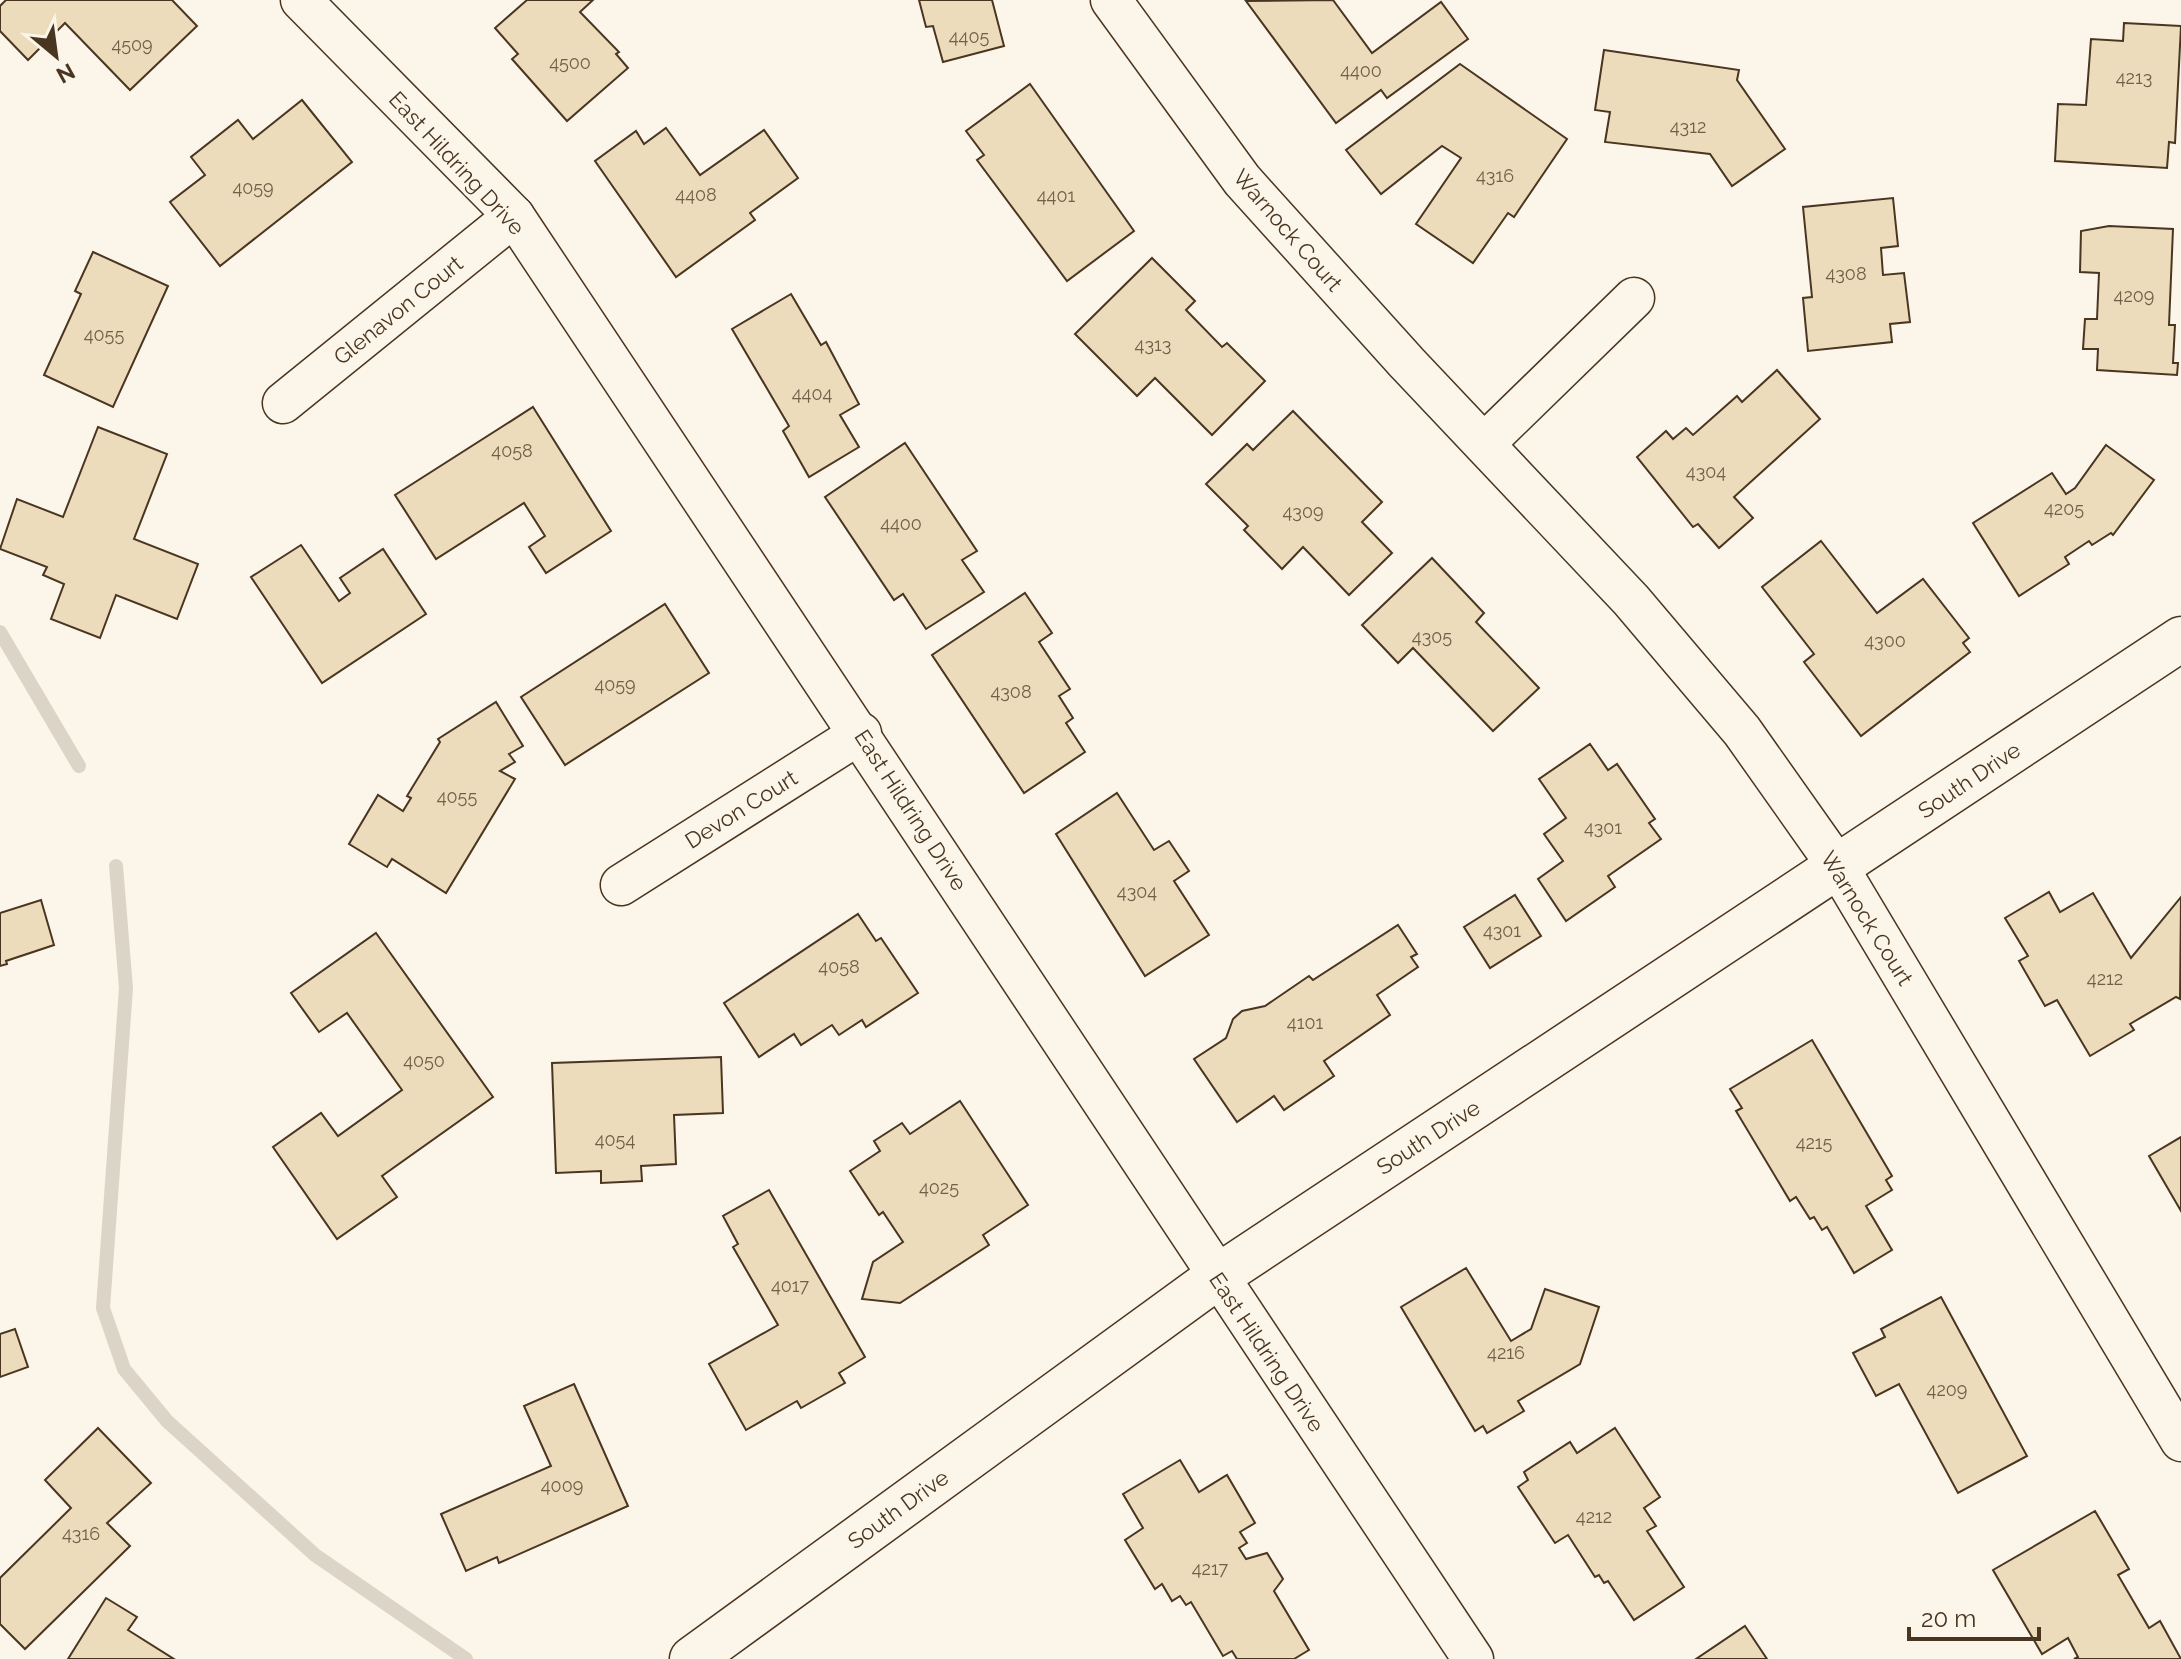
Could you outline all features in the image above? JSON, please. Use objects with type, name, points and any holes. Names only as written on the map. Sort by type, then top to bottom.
[{"type":"street","name":"East Hildring Drive","points":[[301,0],[514,216],[861,733],[1217,1277],[1473,1659]]},
{"type":"street","name":"Warnock Court","points":[[1111,0],[1242,180],[1631,600],[1732,719],[1838,867],[2181,1441]]},
{"type":"street","name":"Glenavon Court","points":[[283,403],[514,216]]},
{"type":"street","points":[[1484,444],[1634,298]]},
{"type":"street","name":"South Drive","points":[[692,1659],[1217,1277],[2181,639]]},
{"type":"street","name":"Devon Court","points":[[621,885],[861,733]]},
{"type":"building","points":[[6,0],[172,0],[197,26],[130,90],[65,23],[28,60],[0,31],[0,6]]},
{"type":"building","points":[[527,0],[593,0],[580,12],[619,52],[616,54],[628,68],[567,121],[512,59],[518,54],[495,28]]},
{"type":"building","points":[[919,0],[992,0],[1004,46],[943,62],[933,26],[926,27]]},
{"type":"building","points":[[1333,0],[1372,53],[1441,2],[1468,39],[1387,98],[1381,90],[1336,123],[1246,1]]},
{"type":"building","points":[[2124,23],[2181,26],[2175,143],[2169,142],[2167,168],[2055,161],[2058,104],[2086,105],[2091,39],[2123,41]]},
{"type":"building","points":[[1604,50],[1739,70],[1737,80],[1785,149],[1732,186],[1710,154],[1605,142],[1610,112],[1595,110]]},
{"type":"building","points":[[1460,64],[1567,139],[1514,217],[1508,213],[1473,263],[1416,224],[1461,158],[1442,146],[1381,194],[1346,150]]},
{"type":"building","points":[[1030,84],[1134,231],[1067,281],[977,160],[984,155],[966,131]]},
{"type":"building","points":[[302,100],[352,162],[220,266],[170,202],[205,175],[191,157],[238,120],[253,139]]},
{"type":"building","points":[[666,128],[700,175],[764,130],[798,178],[750,213],[755,220],[676,277],[595,161],[636,131],[644,144]]},
{"type":"building","points":[[1893,198],[1898,246],[1881,248],[1883,275],[1904,273],[1910,322],[1890,324],[1892,342],[1808,351],[1803,298],[1812,297],[1803,207]]},
{"type":"building","points":[[2109,226],[2173,229],[2169,325],[2175,325],[2173,363],[2178,363],[2177,375],[2097,370],[2098,349],[2083,349],[2085,319],[2097,319],[2099,273],[2080,272],[2081,231]]},
{"type":"building","points":[[93,252],[168,286],[113,407],[44,375],[81,294],[75,291]]},
{"type":"building","points":[[1152,258],[1195,301],[1186,310],[1222,347],[1227,343],[1265,381],[1212,435],[1155,378],[1137,396],[1075,334]]},
{"type":"building","points":[[791,294],[821,345],[826,342],[859,404],[840,415],[859,447],[809,477],[783,431],[789,426],[732,329]]},
{"type":"building","points":[[1777,370],[1820,419],[1734,497],[1753,518],[1719,548],[1698,524],[1693,527],[1637,457],[1666,431],[1673,439],[1686,428],[1693,435],[1737,396],[1742,402]]},
{"type":"building","points":[[533,407],[611,531],[546,573],[529,547],[545,536],[524,503],[436,559],[395,495]]},
{"type":"building","points":[[1293,411],[1382,502],[1362,522],[1392,553],[1349,595],[1303,547],[1282,569],[1244,530],[1248,526],[1206,484],[1247,444],[1253,450]]},
{"type":"building","points":[[98,427],[167,454],[134,539],[198,564],[177,619],[116,595],[100,638],[51,619],[64,584],[43,575],[47,567],[0,549],[17,499],[63,517]]},
{"type":"building","points":[[905,443],[977,551],[962,560],[984,592],[926,629],[903,594],[894,600],[825,497]]},
{"type":"building","points":[[2106,445],[2154,480],[2113,535],[2111,533],[2092,545],[2089,541],[2065,557],[2069,564],[2019,596],[1973,523],[2052,473],[2066,494],[2075,488]]},
{"type":"building","points":[[1821,541],[1877,613],[1923,579],[1969,638],[1963,643],[1970,652],[1861,736],[1804,662],[1814,654],[1762,587]]},
{"type":"building","points":[[301,545],[339,601],[350,593],[340,578],[383,549],[426,614],[322,683],[251,577]]},
{"type":"building","points":[[1432,558],[1484,613],[1476,622],[1539,688],[1493,731],[1413,648],[1398,663],[1362,625]]},
{"type":"building","points":[[1025,593],[1052,633],[1039,642],[1070,689],[1059,696],[1073,718],[1066,723],[1085,752],[1024,793],[932,655]]},
{"type":"building","points":[[665,604],[709,673],[565,765],[521,697]]},
{"type":"building","points":[[496,702],[523,746],[509,754],[515,762],[500,771],[515,779],[446,893],[392,859],[387,867],[349,844],[378,795],[403,811],[411,798],[407,796],[440,742],[438,739]]},
{"type":"building","points":[[1590,744],[1608,770],[1617,764],[1655,819],[1649,823],[1661,839],[1608,876],[1615,887],[1566,921],[1538,879],[1563,861],[1544,834],[1566,818],[1539,779]]},
{"type":"building","points":[[1117,793],[1154,850],[1169,841],[1189,871],[1174,881],[1209,935],[1145,976],[1056,834]]},
{"type":"building","points":[[2049,892],[2060,912],[2093,893],[2131,958],[2181,897],[2180,999],[2176,997],[2130,1024],[2134,1030],[2090,1056],[2057,1000],[2045,1006],[2019,961],[2028,956],[2005,918]]},
{"type":"building","points":[[1515,895],[1541,936],[1490,968],[1464,927]]},
{"type":"building","points":[[41,900],[54,945],[6,961],[7,964],[0,966],[0,913]]},
{"type":"building","points":[[858,914],[876,941],[881,938],[918,993],[866,1027],[862,1020],[839,1035],[832,1025],[801,1045],[794,1034],[759,1057],[724,1003]]},
{"type":"building","points":[[1398,925],[1417,954],[1411,957],[1418,967],[1377,995],[1390,1015],[1324,1061],[1334,1076],[1284,1110],[1274,1096],[1237,1122],[1194,1059],[1226,1038],[1233,1019],[1242,1011],[1265,1006],[1309,976],[1313,980]]},
{"type":"building","points":[[376,933],[493,1097],[382,1176],[397,1197],[337,1239],[273,1147],[321,1113],[338,1136],[402,1090],[347,1013],[319,1032],[291,993]]},
{"type":"building","points":[[1812,1040],[1892,1176],[1886,1180],[1892,1190],[1866,1206],[1892,1250],[1854,1273],[1827,1227],[1822,1230],[1814,1217],[1810,1219],[1796,1197],[1790,1201],[1736,1111],[1742,1108],[1730,1089]]},
{"type":"building","points":[[721,1057],[723,1113],[674,1115],[676,1164],[641,1166],[642,1181],[601,1183],[601,1171],[556,1173],[552,1063]]},
{"type":"building","points":[[960,1101],[1028,1205],[983,1235],[989,1245],[900,1303],[862,1299],[873,1262],[903,1242],[883,1212],[879,1215],[850,1171],[880,1151],[874,1141],[902,1123],[910,1134]]},
{"type":"building","points":[[2181,1137],[2181,1211],[2149,1156]]},
{"type":"building","points":[[769,1190],[865,1357],[839,1373],[845,1383],[801,1408],[797,1401],[746,1430],[709,1364],[778,1325],[733,1247],[738,1244],[723,1216]]},
{"type":"building","points":[[1466,1268],[1511,1341],[1531,1329],[1545,1289],[1599,1307],[1580,1364],[1518,1401],[1524,1411],[1487,1433],[1483,1426],[1475,1431],[1401,1307]]},
{"type":"building","points":[[1941,1297],[2027,1456],[1958,1493],[1899,1384],[1876,1396],[1853,1353],[1885,1337],[1881,1329]]},
{"type":"building","points":[[15,1329],[28,1367],[0,1377],[0,1334]]},
{"type":"building","points":[[574,1384],[628,1506],[499,1563],[497,1557],[466,1571],[441,1514],[551,1466],[524,1406]]},
{"type":"building","points":[[98,1428],[151,1483],[107,1523],[130,1546],[25,1649],[0,1624],[0,1578],[71,1508],[45,1480]]},
{"type":"building","points":[[1615,1428],[1660,1497],[1644,1508],[1656,1526],[1647,1531],[1684,1587],[1634,1620],[1608,1581],[1604,1583],[1599,1575],[1595,1577],[1568,1535],[1555,1543],[1518,1487],[1528,1480],[1524,1472],[1570,1442],[1577,1453]]},
{"type":"building","points":[[1180,1460],[1199,1492],[1227,1475],[1255,1523],[1240,1532],[1247,1543],[1239,1548],[1246,1559],[1267,1553],[1283,1579],[1274,1591],[1309,1650],[1294,1659],[1237,1659],[1232,1651],[1223,1656],[1191,1602],[1186,1605],[1180,1596],[1172,1601],[1162,1584],[1155,1589],[1125,1540],[1143,1528],[1123,1494]]},
{"type":"building","points":[[2095,1511],[2129,1569],[2118,1575],[2149,1628],[2160,1621],[2181,1659],[2074,1659],[2078,1657],[2068,1638],[2042,1654],[1993,1570]]},
{"type":"building","points":[[106,1598],[137,1617],[128,1630],[174,1659],[68,1659]]},
{"type":"building","points":[[1745,1626],[1767,1659],[1696,1659]]},
{"type":"waterway","points":[[0,632],[79,766]]},
{"type":"waterway","points":[[116,866],[126,988],[103,1308],[124,1369],[167,1421],[315,1555],[466,1659]]}]
